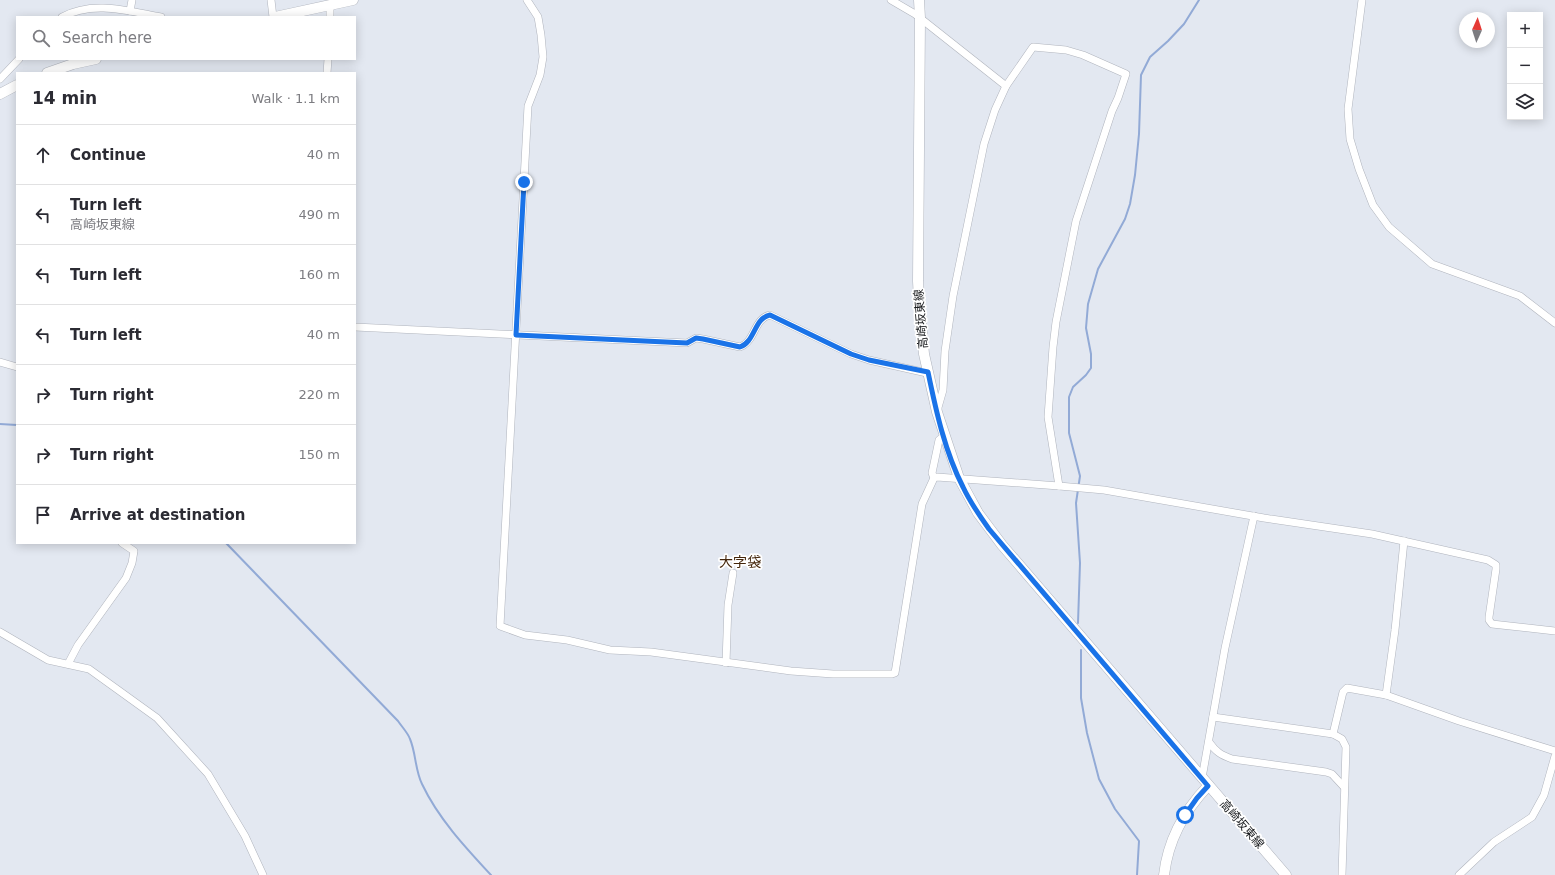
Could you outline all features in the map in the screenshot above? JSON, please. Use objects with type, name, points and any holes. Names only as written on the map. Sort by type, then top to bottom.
[{"type":"main road","points":[[279,16],[353,0]]},
{"type":"main road","name":"高崎坂東線","points":[[919,0],[918,281],[922,337],[937,412],[959,478],[968,496],[989,529],[1286,875]]},
{"type":"main road","points":[[50,72],[73,64],[91,60]]},
{"type":"main road","points":[[0,94],[16,86]]},
{"type":"main road","points":[[1164,875],[1167,854],[1180,822],[1197,798],[1205,782]]},
{"type":"street","points":[[130,11],[132,0]]},
{"type":"street","points":[[271,0],[274,16]]},
{"type":"street","points":[[527,0],[538,17],[543,57],[540,75],[528,106],[500,626],[525,635],[567,640],[610,650],[651,652],[791,671],[819,673],[895,673],[922,504],[934,478],[932,473],[939,440],[944,436]]},
{"type":"street","points":[[891,0],[920,18],[1006,86]]},
{"type":"street","points":[[1362,0],[1348,109],[1350,139],[1359,169],[1373,205],[1389,227],[1432,264],[1520,296],[1555,323]]},
{"type":"street","points":[[330,5],[330,16]]},
{"type":"street","points":[[64,16],[82,9],[97,7],[156,16]]},
{"type":"street","points":[[937,412],[943,390],[953,296],[971,205],[984,144],[995,110],[1006,86],[1033,47],[1066,50],[1083,55],[1126,74],[1118,98],[1112,110],[1076,221],[1056,322],[1052,354],[1048,417],[1059,486]]},
{"type":"street","points":[[0,79],[18,60]]},
{"type":"street","points":[[327,72],[328,60]]},
{"type":"street","points":[[356,327],[687,343],[696,338],[740,347],[745,345],[749,340],[762,318],[770,315],[851,354],[869,360],[928,372]]},
{"type":"street","points":[[0,362],[16,367]]},
{"type":"street","points":[[934,478],[959,478],[1104,490],[1345,530],[1404,541],[1493,562],[1496,565],[1496,569],[1489,620],[1492,624],[1555,631]]},
{"type":"street","points":[[1205,782],[1209,742],[1225,648],[1254,516]]},
{"type":"street","points":[[1386,695],[1395,630],[1404,541]]},
{"type":"street","points":[[68,664],[78,645],[126,578],[132,563],[134,551],[124,544]]},
{"type":"street","points":[[726,662],[728,604],[733,573]]},
{"type":"street","points":[[0,632],[48,660],[89,670],[157,718],[208,774],[245,836],[263,875]]},
{"type":"street","points":[[1333,734],[1344,689],[1347,688],[1386,695],[1459,721],[1555,751]]},
{"type":"street","points":[[1213,717],[1333,734],[1342,739],[1346,747],[1342,875]]},
{"type":"street","points":[[1209,742],[1215,751],[1232,759],[1326,772],[1332,774],[1344,787]]},
{"type":"street","points":[[1459,875],[1494,842],[1532,817],[1544,795],[1555,756]]},
{"type":"waterway","points":[[1078,623],[1080,563],[1076,503],[1080,476],[1069,433],[1069,397],[1073,387],[1091,368],[1091,354],[1086,328],[1088,304],[1098,269],[1125,219],[1130,204],[1135,175],[1139,134],[1141,75],[1150,57],[1184,24],[1199,0]]},
{"type":"waterway","points":[[0,424],[16,425]]},
{"type":"waterway","points":[[227,544],[398,721],[410,739],[420,779],[428,797],[453,832],[491,875]]},
{"type":"waterway","points":[[1081,650],[1081,698],[1087,733],[1099,779],[1115,809],[1139,841],[1137,875]]},
{"type":"district","name":"大字袋","points":[[740,562]]},
{"type":"route","points":[[524,182],[516,335],[687,343],[696,338],[740,347],[745,345],[749,340],[762,318],[770,315],[851,354],[869,360],[928,372],[944,436],[959,478],[978,513],[989,529],[1031,580],[1208,786],[1185,815]]}]
